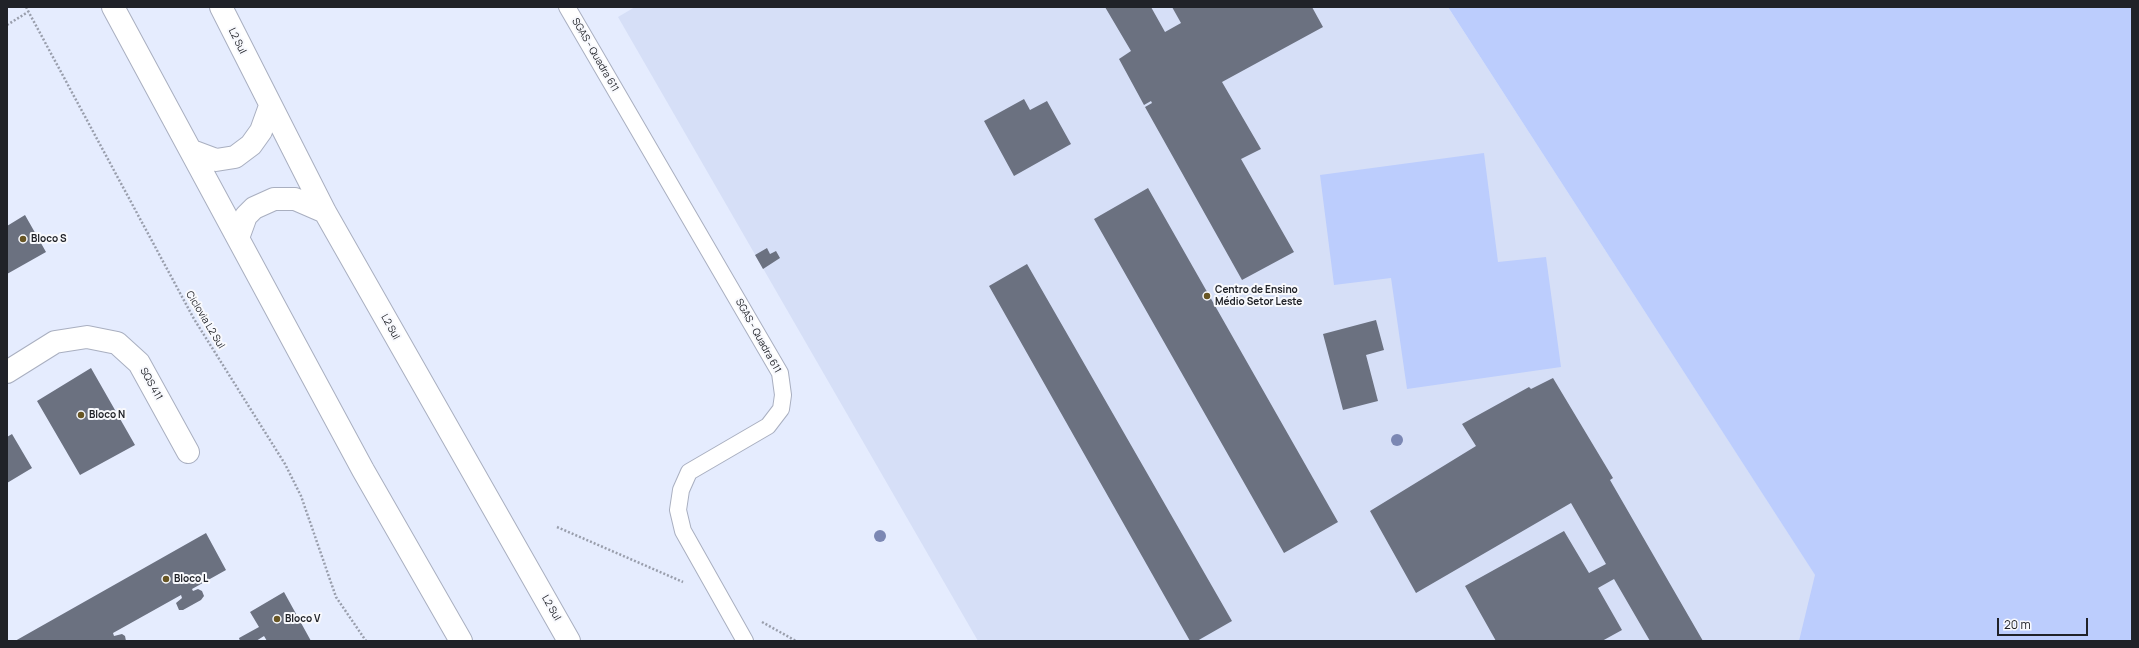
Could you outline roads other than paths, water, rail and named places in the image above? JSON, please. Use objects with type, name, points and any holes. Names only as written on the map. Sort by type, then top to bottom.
[{"type":"main road","points":[[113,7],[363,470],[461,641]]},
{"type":"main road","name":"L2 Sul","points":[[221,7],[325,212],[569,641]]},
{"type":"main road","points":[[192,151],[216,160],[235,157],[251,145],[261,131],[270,106]]},
{"type":"main road","points":[[238,238],[246,216],[254,208],[274,199],[295,200],[325,212]]},
{"type":"main road","name":"SQS 411","points":[[7,372],[55,342],[87,337],[117,344],[139,364],[188,452]]},
{"type":"lane","name":"SGAS - Quadra 611","points":[[567,7],[780,373],[783,395],[780,409],[768,426],[689,472],[680,490],[678,510],[683,531],[745,641]]},
{"type":"place","name":"Bloco S","points":[[23,239]]},
{"type":"place","name":"Centro de Ensino Médio Setor Leste","points":[[1207,296]]},
{"type":"place","name":"Bloco N","points":[[81,415]]},
{"type":"place","name":"Bloco L","points":[[166,579]]},
{"type":"place","name":"Bloco V","points":[[277,619]]}]
